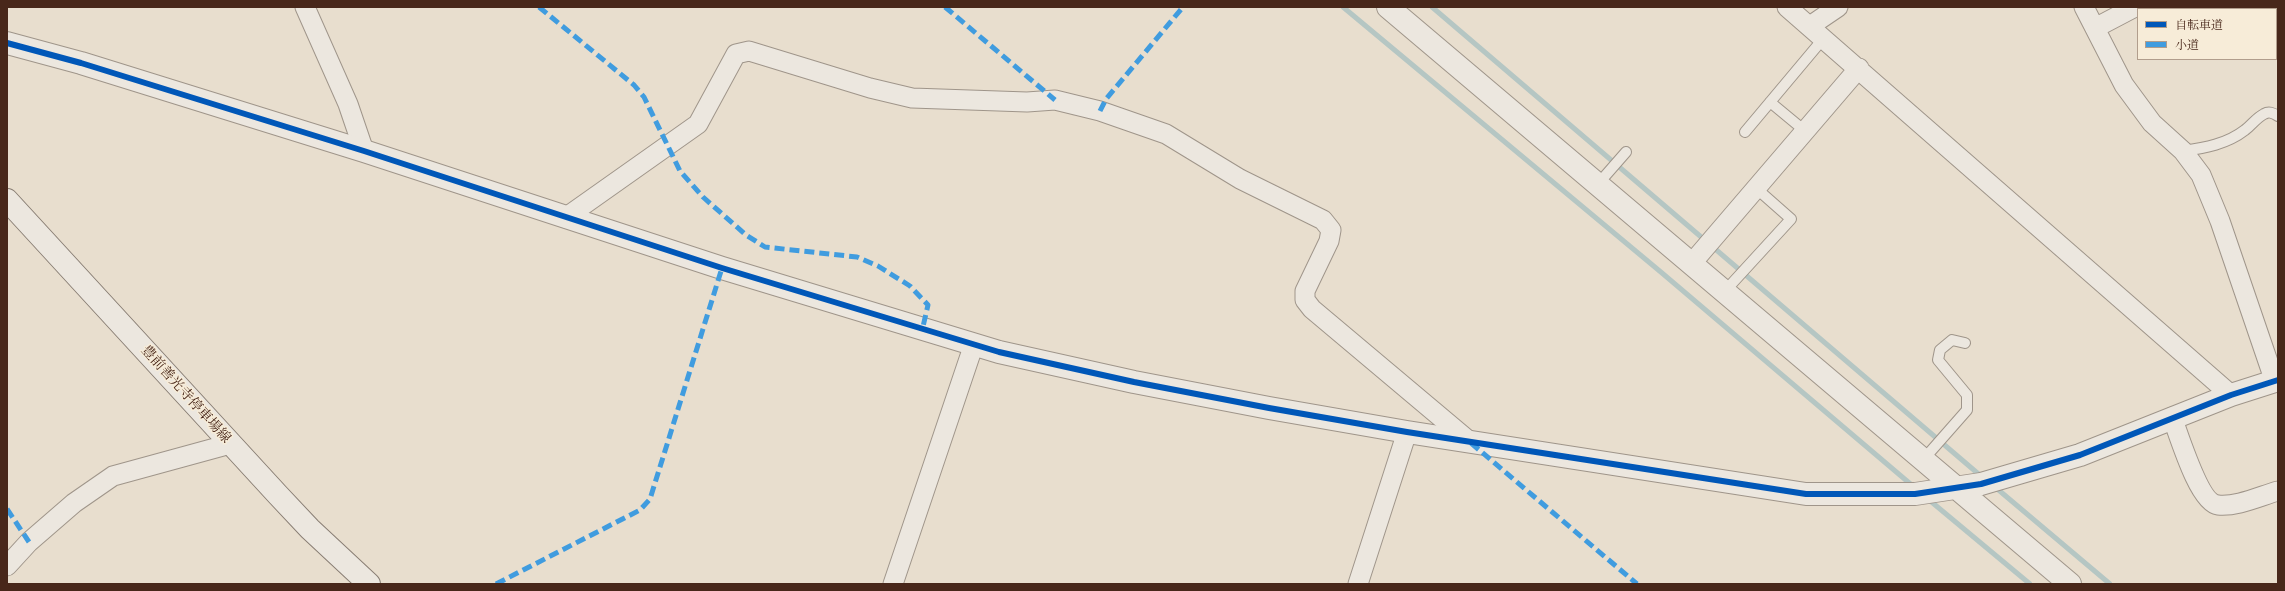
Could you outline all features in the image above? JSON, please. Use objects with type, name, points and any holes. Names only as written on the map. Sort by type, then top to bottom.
[{"type":"street","points":[[305,7],[348,104],[364,151]]},
{"type":"street","points":[[1388,7],[1604,177],[1704,250],[1732,283],[1929,452],[1958,489],[2070,584]]},
{"type":"street","points":[[1788,7],[2231,395]]},
{"type":"street","points":[[1816,32],[1838,7]]},
{"type":"street","points":[[7,43],[81,63],[364,151],[565,218],[915,328],[999,352],[1142,384],[1407,432],[1806,494],[1923,493],[1958,489],[1989,482],[2080,456],[2231,395],[2276,381],[2220,221],[2201,175],[2183,151],[2152,123],[2124,85],[2084,7]]},
{"type":"street","points":[[2095,28],[2135,7]]},
{"type":"street","points":[[565,218],[698,124],[736,54],[749,51],[870,88],[912,98],[1027,102],[1055,100],[1100,111],[1166,134],[1240,179],[1323,220],[1331,230],[1329,241],[1305,291],[1305,300],[1312,309],[1469,441]]},
{"type":"street","points":[[1704,250],[1757,190],[1859,68]]},
{"type":"street","name":"豊前善光寺停車場線","points":[[7,200],[230,444],[310,529],[370,584]]},
{"type":"street","points":[[893,584],[974,344]]},
{"type":"street","points":[[2172,418],[2198,484],[2207,500],[2217,506],[2236,504],[2278,491]]},
{"type":"street","points":[[1358,584],[1407,432]]},
{"type":"street","points":[[7,566],[29,542],[74,503],[113,476],[230,444]]},
{"type":"lane","points":[[1746,132],[1770,102],[1816,32]]},
{"type":"lane","points":[[1770,102],[1805,131]]},
{"type":"lane","points":[[2183,151],[2201,149],[2227,141],[2246,130],[2265,113],[2273,113],[2278,116]]},
{"type":"lane","points":[[1604,177],[1625,153]]},
{"type":"lane","points":[[1732,283],[1791,219],[1757,190]]},
{"type":"lane","points":[[1929,452],[1967,410],[1967,395],[1938,360],[1940,350],[1952,340],[1965,343]]},
{"type":"waterway","points":[[1343,7],[1662,273],[1914,487]]},
{"type":"waterway","points":[[1432,7],[1982,477]]},
{"type":"waterway","points":[[1995,487],[2110,584]]},
{"type":"waterway","points":[[1928,499],[2030,584]]},
{"type":"marked path","points":[[539,7],[634,85],[644,97],[680,171],[703,197],[746,235],[765,247],[857,257],[878,266],[910,286],[928,305],[922,331]]},
{"type":"marked path","points":[[945,7],[1055,100]]},
{"type":"marked path","points":[[1100,111],[1106,99],[1183,7]]},
{"type":"marked path","points":[[496,584],[640,510],[650,499],[722,268]]},
{"type":"marked path","points":[[1471,443],[1637,584]]},
{"type":"marked path","points":[[7,509],[29,542]]},
{"type":"cycle path","points":[[7,43],[81,63],[364,151],[722,268],[999,352],[1134,382],[1269,408],[1407,432],[1806,494],[1915,494],[1981,484],[2080,455],[2231,395],[2278,380]]}]
